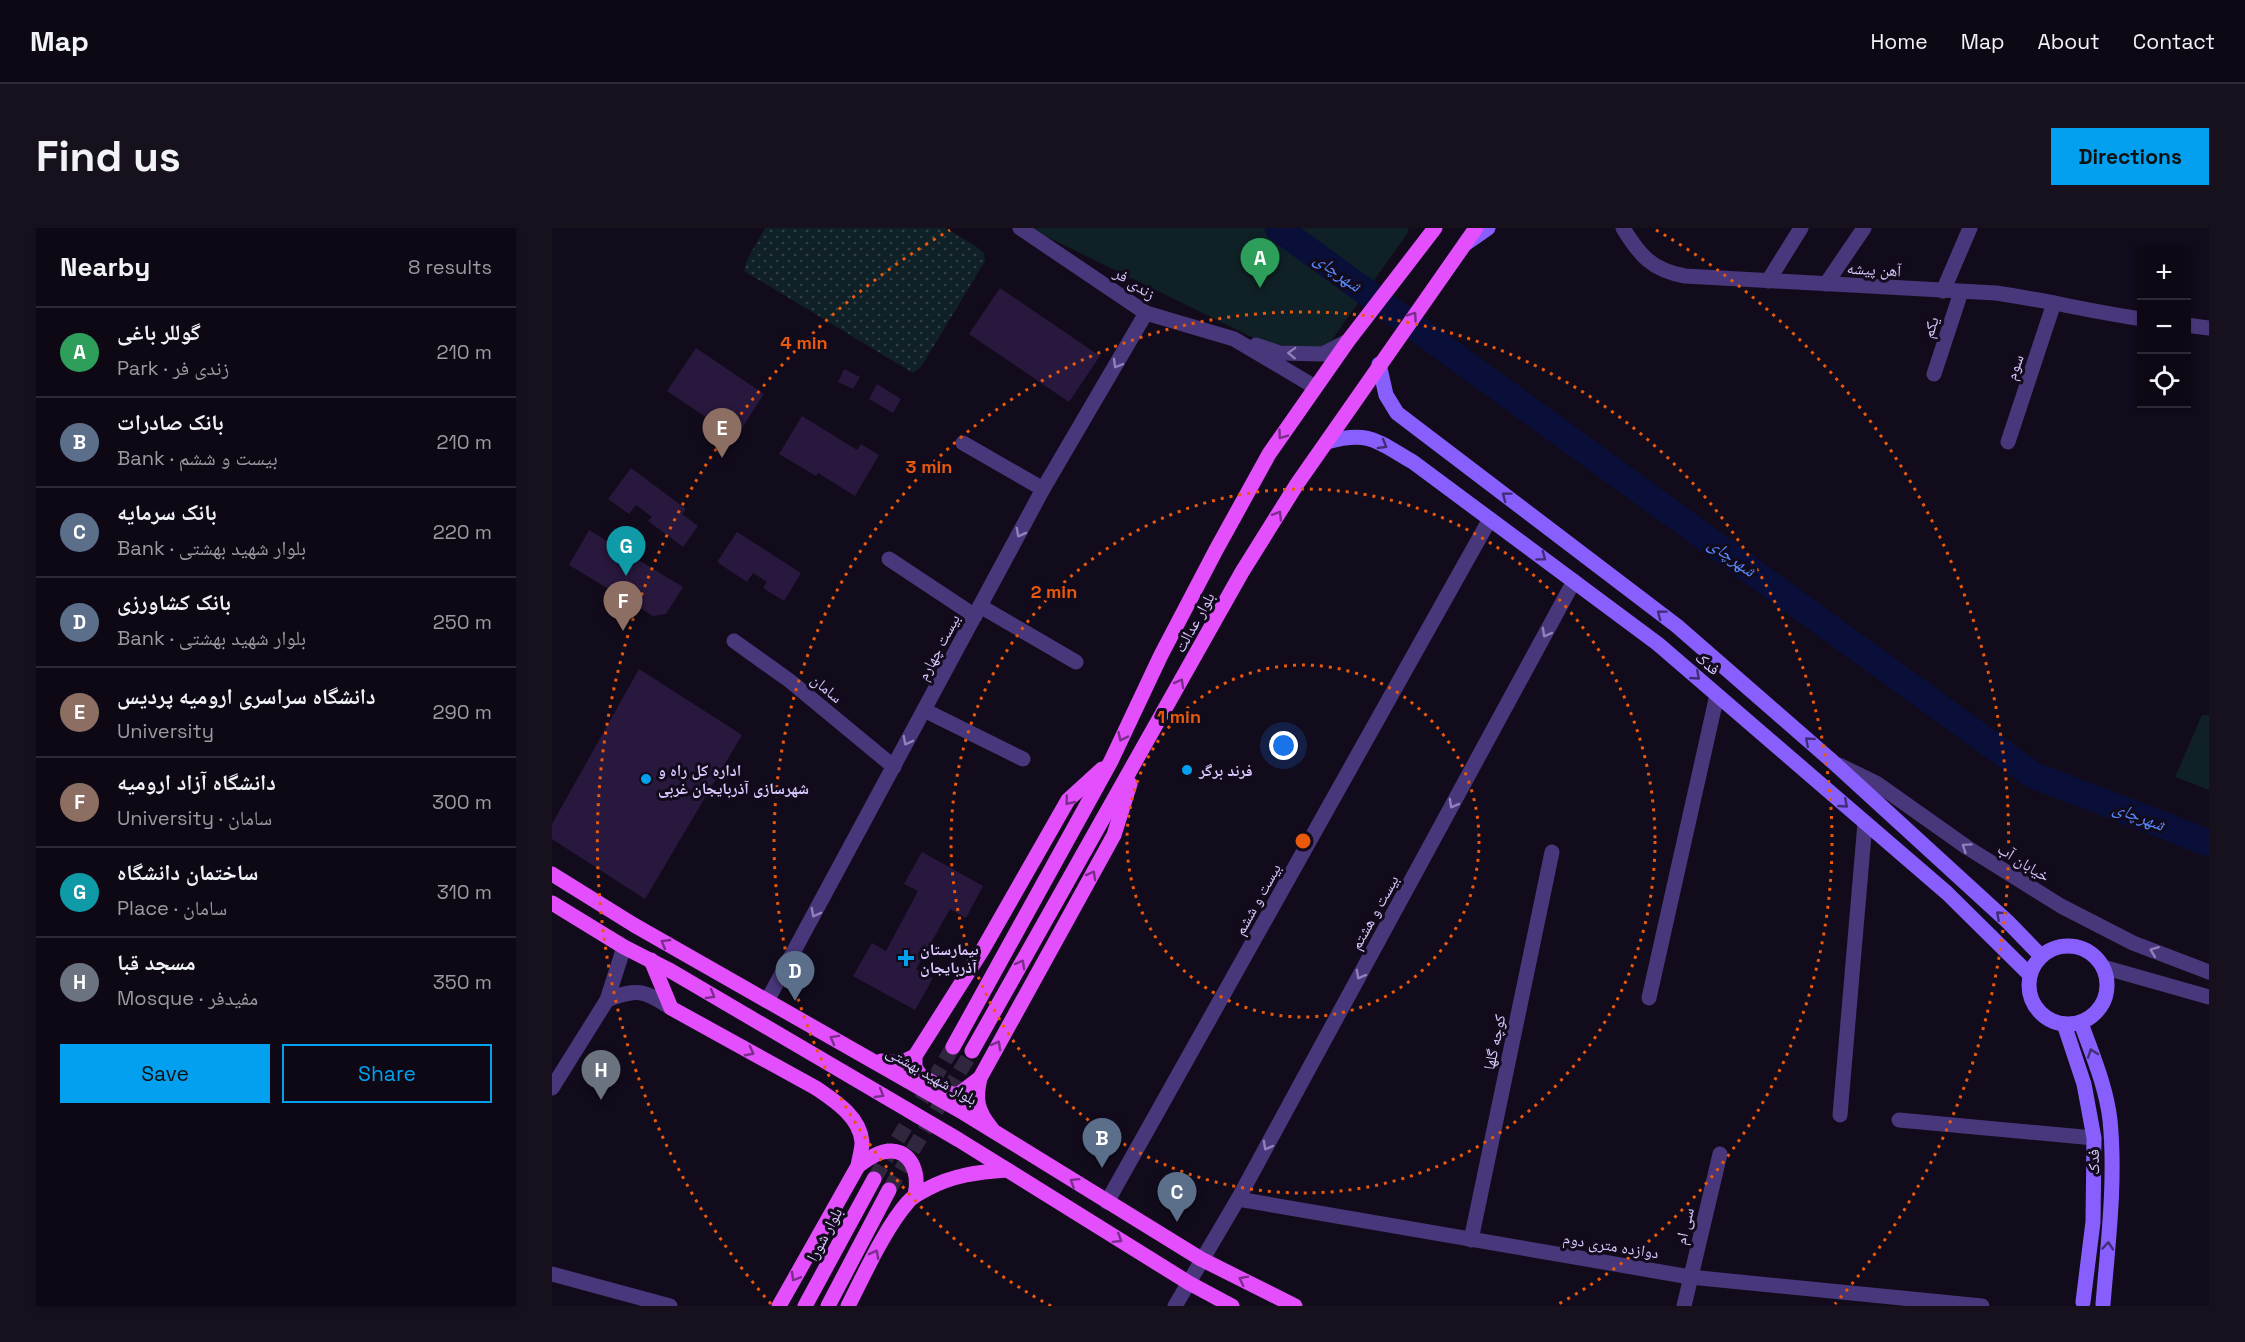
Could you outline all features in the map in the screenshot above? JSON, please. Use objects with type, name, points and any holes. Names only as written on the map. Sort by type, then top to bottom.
[{"type":"main road","name":"بلوار عدالت","points":[[953,1047],[1111,761],[1161,655],[1269,454],[1347,342],[1435,228]]},
{"type":"main road","name":"بلوار عدالت","points":[[972,1052],[1242,572],[1297,484],[1476,228]]},
{"type":"main road","points":[[997,1135],[985,1120],[976,1097],[980,1078],[1114,835],[1140,753]]},
{"type":"main road","points":[[862,1055],[891,1064],[908,1061],[915,1056],[984,949],[1068,800],[1111,761]]},
{"type":"main road","name":"بلوار شهید بهشتی","points":[[552,874],[634,925],[997,1135],[1201,1259],[1295,1306]]},
{"type":"main road","points":[[552,903],[1007,1170],[1189,1283],[1232,1306]]},
{"type":"main road","points":[[624,947],[634,925]]},
{"type":"main road","points":[[651,960],[671,1008],[816,1088],[834,1101],[858,1125],[862,1143],[858,1166],[779,1306]]},
{"type":"main road","points":[[915,1056],[915,1068],[920,1075],[951,1094],[959,1094],[980,1078]]},
{"type":"main road","points":[[858,1166],[885,1151],[904,1155],[914,1165],[918,1184],[915,1196]]},
{"type":"main road","points":[[848,1306],[908,1201],[940,1182],[960,1175],[1007,1170]]},
{"type":"main road","name":"بلوار شورا","points":[[805,1306],[874,1179]]},
{"type":"main road","points":[[828,1306],[889,1190]]},
{"type":"street","name":"زندی فر","points":[[1020,228],[1146,313],[1234,339],[1316,387]]},
{"type":"street","points":[[1459,251],[1488,228]]},
{"type":"street","name":"آهن پیشه","points":[[1623,228],[1630,241],[1646,259],[1664,272],[1685,276],[1996,293],[2091,312],[2137,318]]},
{"type":"street","points":[[1768,281],[1801,228]]},
{"type":"street","points":[[1826,284],[1864,228]]},
{"type":"street","points":[[1943,291],[1970,228]]},
{"type":"street","name":"یکم","points":[[1934,374],[1961,292]]},
{"type":"street","name":"سوم","points":[[2008,442],[2054,303]]},
{"type":"street","name":"بیست چهارم","points":[[767,1001],[1043,489],[1146,313]]},
{"type":"street","points":[[2191,326],[2209,328]]},
{"type":"street","points":[[1234,339],[1280,353],[1323,354],[1347,342]]},
{"type":"street","name":"فدک","points":[[1379,364],[1386,395],[1397,413],[1677,626],[1833,762],[2008,922],[2041,956]]},
{"type":"street","name":"فدک","points":[[1327,442],[1350,435],[1371,438],[1413,462],[1658,644],[1947,893],[2030,975]]},
{"type":"street","points":[[963,443],[1043,489]]},
{"type":"street","name":"بیست و ششم","points":[[1107,1202],[1490,519]]},
{"type":"street","points":[[888,559],[978,611],[1076,662]]},
{"type":"street","points":[[1574,581],[1589,559]]},
{"type":"street","name":"بیست و هشتم","points":[[1175,1306],[1238,1199],[1574,581]]},
{"type":"street","name":"سامان","points":[[734,641],[790,681],[894,767]]},
{"type":"street","points":[[1649,998],[1717,694]]},
{"type":"street","points":[[924,710],[1023,759]]},
{"type":"street","name":"خیابان آب","points":[[1833,762],[1876,783],[1968,848],[2061,906],[2133,943],[2209,972]]},
{"type":"street","points":[[1839,1115],[1865,823]]},
{"type":"street","name":"کوچه گلها","points":[[1471,1240],[1552,852]]},
{"type":"street","points":[[2068,946],[2082,948],[2094,956],[2103,967],[2107,980],[2107,994],[2097,1011],[2081,1023],[2064,1024],[2051,1021],[2040,1013],[2032,1002],[2029,989],[2030,975],[2034,965],[2041,956],[2054,948],[2068,946]]},
{"type":"street","points":[[552,1088],[607,1000],[624,947]]},
{"type":"street","points":[[2103,967],[2209,998]]},
{"type":"street","points":[[607,1000],[627,992],[638,991],[656,998],[671,1008]]},
{"type":"street","name":"فدک","points":[[2081,1023],[2100,1073],[2110,1118],[2112,1170],[2104,1305]]},
{"type":"street","name":"فدک","points":[[2064,1024],[2084,1084],[2094,1138],[2093,1222],[2082,1304]]},
{"type":"street","points":[[1899,1120],[2094,1138]]},
{"type":"street","name":"سی ام","points":[[1684,1306],[1720,1154]]},
{"type":"street","name":"دوازده متری دوم","points":[[1238,1199],[1690,1277],[1982,1306]]},
{"type":"street","points":[[552,1274],[670,1306]]},
{"type":"street","points":[[2082,1304],[2090,1300],[2097,1300],[2104,1305]]},
{"type":"shaded area","points":[[765,228],[945,228],[984,253],[985,261],[921,367],[913,373],[744,271],[747,260]]},
{"type":"shaded area","points":[[1033,228],[1409,228],[1329,344],[1314,350],[1262,342]]},
{"type":"shaded area","points":[[2202,715],[2209,715],[2209,790],[2175,777]]},
{"type":"building","points":[[1000,288],[1100,356],[1069,402],[969,334]]},
{"type":"building","points":[[696,348],[764,394],[736,437],[667,391]]},
{"type":"building","points":[[844,369],[860,377],[853,389],[838,382]]},
{"type":"building","points":[[877,384],[901,399],[893,413],[869,399]]},
{"type":"building","points":[[802,416],[857,450],[861,444],[879,455],[855,496],[818,473],[816,476],[779,454]]},
{"type":"building","points":[[631,468],[686,509],[682,514],[698,526],[683,547],[648,521],[652,517],[636,505],[629,514],[608,499]]},
{"type":"building","points":[[589,530],[683,587],[666,614],[653,616],[569,565]]},
{"type":"building","points":[[737,532],[801,573],[784,601],[763,588],[767,582],[753,573],[747,582],[717,562]]},
{"type":"building","name":"اداره کل راه و شهرسازی آذربایجان غربی","points":[[639,669],[742,735],[645,899],[552,839],[552,824]]},
{"type":"building","name":"بیمارستان آذربایجان","points":[[922,852],[983,886],[966,918],[950,909],[916,969],[933,978],[915,1010],[853,976],[872,943],[886,951],[918,891],[904,884]]},
{"type":"waterway","name":"شهرچای","points":[[1278,228],[2033,775],[2209,843]]},
{"type":"tunnel","points":[[874,1179],[953,1047]]},
{"type":"tunnel","points":[[889,1190],[972,1051]]},
{"type":"place","name":"گوللر باغی","points":[[1260,288]]},
{"type":"place","name":"دانشگاه سراسری ارومیه پردیس","points":[[722,458]]},
{"type":"place","name":"ساختمان دانشگاه","points":[[626,576]]},
{"type":"place","name":"دانشگاه آزاد ارومیه","points":[[623,631]]},
{"type":"place","name":"فرند برگر","points":[[1187,770]]},
{"type":"place","name":"اداره کل راه و شهرسازی آذربایجان غربی","points":[[646,779]]},
{"type":"place","name":"بیمارستان آذربایجان","points":[[906,958]]},
{"type":"place","name":"بانک کشاورزی","points":[[795,1001]]},
{"type":"place","name":"مسجد قبا","points":[[601,1100]]},
{"type":"place","name":"بانک صادرات","points":[[1102,1168]]},
{"type":"place","name":"بانک سرمایه","points":[[1177,1222]]}]
